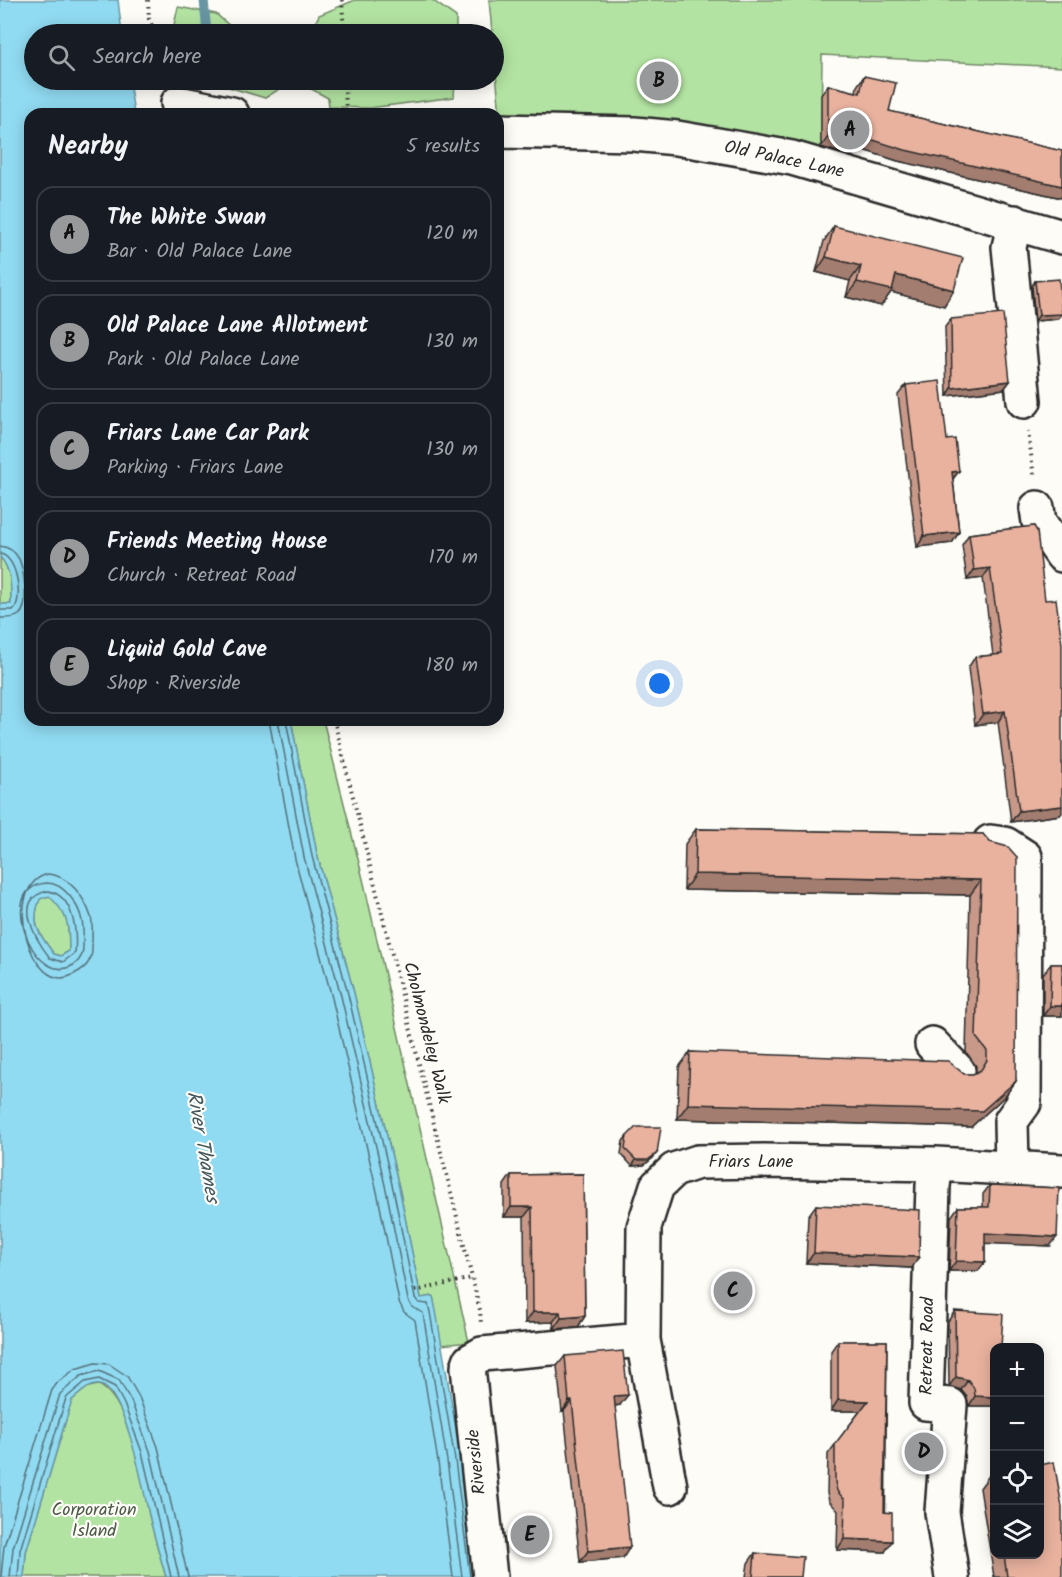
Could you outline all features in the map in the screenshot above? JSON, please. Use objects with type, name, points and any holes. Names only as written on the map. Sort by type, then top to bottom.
[{"type":"street","points":[[178,103],[203,108]]},
{"type":"street","name":"Old Palace Lane","points":[[504,131],[634,134],[677,138],[792,158],[1062,237]]},
{"type":"street","points":[[1015,222],[1009,247],[1024,401]]},
{"type":"street","points":[[1037,508],[1040,522],[1062,555]]},
{"type":"street","points":[[990,842],[1005,844],[1025,857],[1024,1103],[1002,1114],[1012,1167]]},
{"type":"street","points":[[932,1044],[958,1071]]},
{"type":"street","name":"Friars Lane","points":[[670,1487],[643,1340],[644,1227],[657,1186],[674,1170],[698,1162],[936,1164],[1062,1171]]},
{"type":"street","name":"Retreat Road","points":[[936,1164],[933,1186],[926,1403],[950,1405],[942,1512],[952,1577]]},
{"type":"street","points":[[482,1354],[643,1340]]},
{"type":"street","name":"Riverside","points":[[482,1354],[470,1361],[468,1367],[490,1577]]},
{"type":"path","points":[[148,0],[151,24]]},
{"type":"path","points":[[342,0],[343,24]]},
{"type":"path","points":[[345,90],[346,108]]},
{"type":"path","points":[[1024,401],[1037,508]]},
{"type":"path","name":"Cholmondeley Walk","points":[[335,726],[480,1310],[482,1354]]},
{"type":"path","points":[[415,1291],[472,1278]]},
{"type":"green space","points":[[355,0],[432,0],[456,17],[456,24],[315,24],[319,15]]},
{"type":"green space","points":[[489,0],[1062,0],[1062,67],[822,55],[821,149],[691,124],[504,115],[504,108],[499,108],[498,90],[504,90],[504,24],[491,24]]},
{"type":"green space","points":[[178,7],[216,14],[228,24],[174,24]]},
{"type":"green space","points":[[238,90],[278,90],[265,98]]},
{"type":"green space","points":[[313,90],[454,90],[454,97],[370,108],[329,107],[328,98]]},
{"type":"green space","points":[[0,557],[9,573],[11,604],[0,604]]},
{"type":"green space","points":[[292,726],[325,726],[363,879],[469,1342],[441,1345],[433,1296],[421,1298],[400,1192],[354,993],[317,854]]},
{"type":"green space","points":[[50,896],[67,921],[69,951],[61,956],[54,954],[40,934],[36,922],[40,898]]},
{"type":"green space","name":"Corporation Island","points":[[99,1385],[110,1394],[127,1424],[166,1577],[24,1577],[26,1552],[72,1400],[88,1387]]},
{"type":"water","name":"River Thames","points":[[0,0],[118,0],[121,24],[24,24],[24,90],[130,90],[133,108],[24,108],[24,726],[292,726],[317,854],[354,993],[400,1192],[421,1298],[433,1296],[461,1459],[476,1577],[166,1577],[125,1422],[118,1404],[109,1391],[96,1385],[72,1400],[26,1552],[24,1577],[0,1577],[0,604],[11,604],[9,573],[0,557]],"holes":[[[49,896],[61,909],[69,934],[69,951],[61,956],[54,954],[40,934],[36,922],[40,899]]]},
{"type":"building","points":[[864,76],[896,83],[889,111],[1062,151],[1062,186],[905,150],[867,138],[858,146],[828,137],[828,85],[860,93]]},
{"type":"building","points":[[834,226],[963,258],[954,290],[896,275],[892,290],[857,282],[861,266],[826,257]]},
{"type":"building","points":[[1059,279],[1062,314],[1039,315],[1035,281]]},
{"type":"building","points":[[1003,314],[1010,381],[952,388],[951,319]]},
{"type":"building","points":[[940,381],[947,440],[955,439],[959,471],[952,472],[959,532],[924,536],[906,385]]},
{"type":"building","points":[[1034,526],[1037,531],[1045,600],[1056,599],[1062,644],[1062,806],[1019,811],[1005,711],[983,714],[975,657],[1002,654],[990,568],[974,570],[969,534]]},
{"type":"building","points":[[696,829],[983,834],[990,842],[1008,847],[1017,857],[1016,1081],[982,1111],[688,1104],[690,1052],[948,1061],[964,1074],[973,1074],[981,1070],[987,1060],[987,1051],[976,1037],[981,880],[695,874]]},
{"type":"building","points":[[1051,964],[1062,964],[1062,1006],[1050,1006]]},
{"type":"building","points":[[636,1127],[661,1127],[657,1153],[648,1160],[636,1160],[625,1149],[627,1136]]},
{"type":"building","points":[[583,1174],[585,1316],[561,1318],[560,1312],[533,1312],[532,1207],[511,1207],[511,1175]]},
{"type":"building","points":[[990,1185],[1059,1188],[1057,1237],[985,1233],[985,1262],[956,1261],[958,1207],[989,1207]]},
{"type":"building","points":[[816,1205],[920,1210],[919,1257],[814,1253]]},
{"type":"building","points":[[955,1311],[1003,1314],[1001,1343],[990,1343],[990,1397],[975,1396],[974,1388],[968,1380],[956,1377]]},
{"type":"building","points":[[838,1341],[887,1341],[884,1512],[892,1513],[892,1541],[844,1539],[845,1500],[837,1491],[835,1482],[835,1444],[868,1401],[838,1400]]},
{"type":"building","points":[[623,1351],[628,1395],[614,1396],[630,1547],[588,1551],[565,1356]]},
{"type":"building","points":[[1054,1462],[1062,1507],[1062,1577],[1007,1577],[1005,1559],[1044,1559],[1044,1464]]},
{"type":"building","points":[[755,1553],[803,1557],[801,1577],[753,1577]]},
{"type":"waterway","points":[[204,0],[206,24]]},
{"type":"place","name":"Old Palace Lane Allotment","points":[[659,81]]},
{"type":"place","name":"The White Swan","points":[[850,130]]},
{"type":"place","name":"Friars Lane Car Park","points":[[733,1291]]},
{"type":"place","name":"Friends Meeting House","points":[[924,1452]]},
{"type":"place","name":"Liquid Gold Cave","points":[[530,1535]]}]
